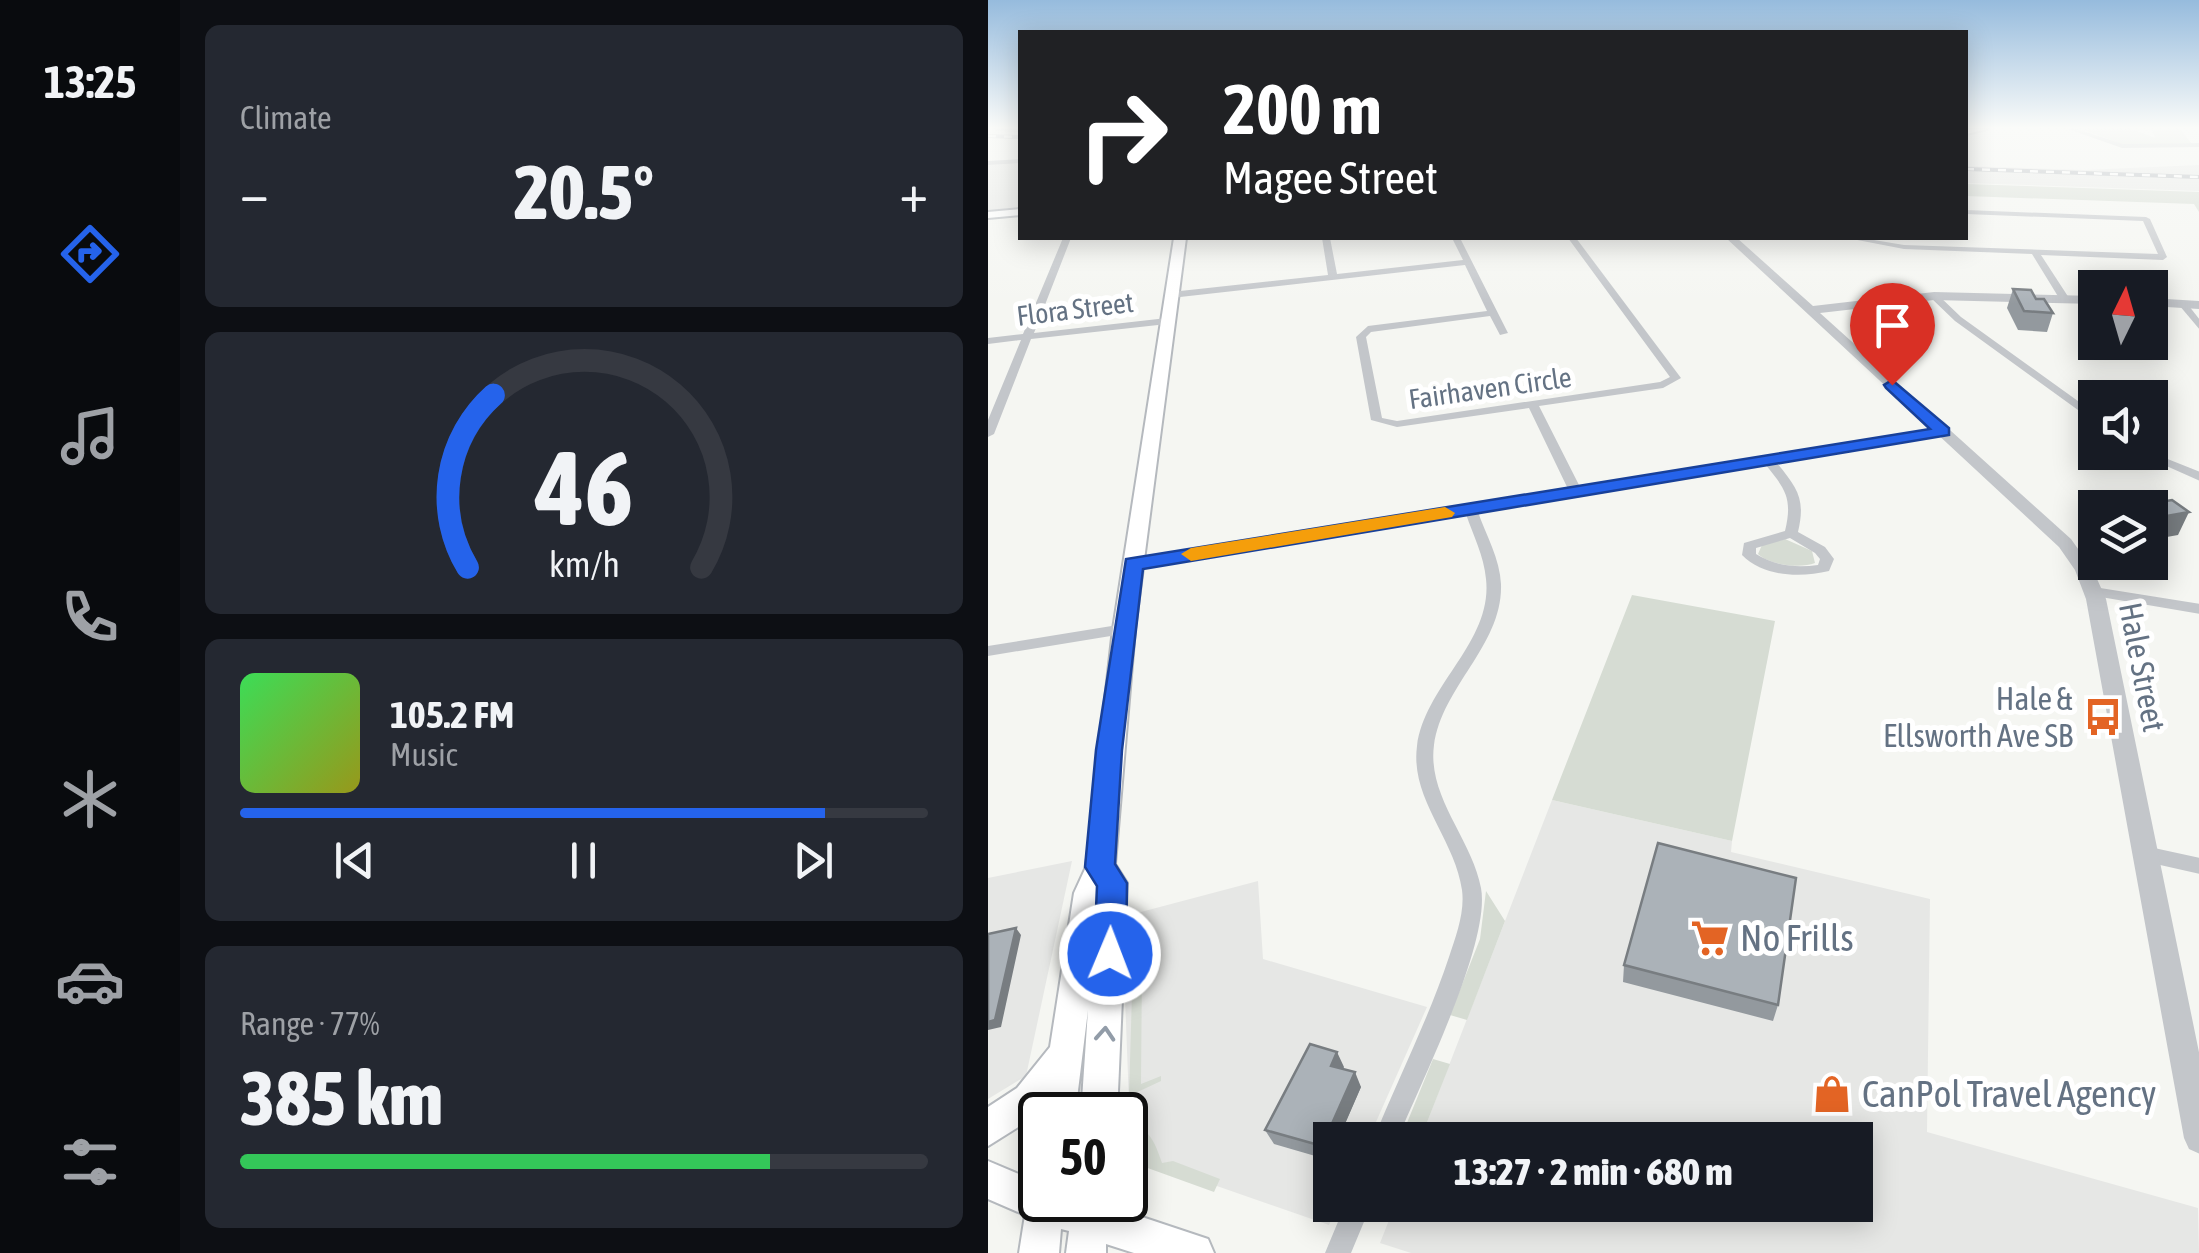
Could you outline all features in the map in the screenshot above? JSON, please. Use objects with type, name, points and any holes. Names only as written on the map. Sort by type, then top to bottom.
[{"type":"main road","points":[[988,215],[1018,212]]},
{"type":"main road","points":[[1060,1092],[1089,893],[1100,867],[1124,630],[1180,240]]},
{"type":"main road","points":[[1100,867],[1112,883],[1100,1092]]},
{"type":"main road","points":[[988,1128],[1029,1100],[1064,1056]]},
{"type":"main road","points":[[988,1180],[1018,1191]]},
{"type":"main road","points":[[1040,1253],[1044,1222]]},
{"type":"main road","points":[[1088,1223],[1194,1253]]},
{"type":"street","points":[[1864,240],[1904,246],[2163,257],[2146,219],[1968,212]]},
{"type":"street","points":[[988,434],[1066,240]]},
{"type":"street","points":[[1326,240],[1333,277]]},
{"type":"street","points":[[1457,240],[1503,332]]},
{"type":"street","name":"Fairhaven Circle","points":[[1491,313],[1368,329],[1361,337],[1377,420],[1397,424],[1533,405],[1663,385],[1676,378],[1573,240]]},
{"type":"street","name":"Hale Street","points":[[1733,240],[2065,543],[2084,570],[2094,592],[2200,1138]]},
{"type":"street","points":[[2035,252],[2064,298]]},
{"type":"street","points":[[1171,295],[1468,262]]},
{"type":"street","points":[[1810,310],[1934,296],[2078,299]]},
{"type":"street","points":[[1934,296],[1958,320],[2078,407]]},
{"type":"street","points":[[2168,303],[2200,305]]},
{"type":"street","points":[[2182,303],[2200,328]]},
{"type":"street","name":"Flora Street","points":[[988,341],[1167,320]]},
{"type":"street","points":[[1533,405],[1576,492]]},
{"type":"street","points":[[1133,564],[1943,432]]},
{"type":"street","points":[[1769,460],[1798,503],[1791,533]]},
{"type":"street","points":[[2168,463],[2200,477]]},
{"type":"street","points":[[1391,1122],[1466,940],[1472,892],[1429,782],[1425,746],[1434,718],[1491,612],[1494,584],[1471,509]]},
{"type":"street","points":[[1791,533],[1820,550],[1826,559],[1824,568],[1808,572],[1758,564],[1749,555],[1749,546],[1757,540],[1791,533]]},
{"type":"street","points":[[2094,592],[2200,609]]},
{"type":"street","points":[[988,650],[1124,630]]},
{"type":"street","points":[[2145,854],[2200,866]]},
{"type":"street","points":[[1338,1253],[1351,1222]]},
{"type":"shaded area","points":[[988,187],[1018,187],[1018,208],[988,211]]},
{"type":"shaded area","points":[[1968,187],[2199,192],[2199,212],[2194,204],[1968,196]]},
{"type":"shaded area","points":[[2096,187],[2199,187],[2199,191]]},
{"type":"shaded area","points":[[1785,539],[1812,551],[1815,563],[1785,565],[1758,554],[1762,545]]},
{"type":"shaded area","points":[[1632,595],[1775,621],[1732,841],[1552,800]]},
{"type":"shaded area","points":[[1552,800],[1732,841],[1731,852],[1930,899],[1927,1132],[2198,1208],[2199,1253],[1411,1253],[1380,1243],[1388,1222],[1873,1222],[1873,1122],[1427,1122]]},
{"type":"shaded area","points":[[1072,861],[1026,1076],[988,1099],[988,878]]},
{"type":"shaded area","points":[[1258,881],[1263,959],[1427,1007],[1376,1122],[1313,1122],[1313,1219],[1148,1162],[1148,1092],[1129,1092],[1122,917]]},
{"type":"shaded area","points":[[1486,891],[1505,921],[1467,1020],[1450,1015],[1480,939]]},
{"type":"shaded area","points":[[1158,952],[1159,959],[1142,965],[1141,1084],[1161,1076],[1161,1081],[1138,1092],[1129,1092],[1133,959]]},
{"type":"shaded area","points":[[1433,1059],[1450,1064],[1427,1122],[1407,1122]]},
{"type":"shaded area","points":[[1148,1134],[1162,1163],[1173,1161],[1220,1179],[1214,1192],[1148,1168]]},
{"type":"building","points":[[2013,289],[2031,290],[2036,299],[2044,299],[2053,313],[2024,311]]},
{"type":"building","points":[[2172,500],[2189,512],[2168,516],[2168,501]]},
{"type":"building","name":"No Frills","points":[[1658,843],[1796,878],[1778,1005],[1624,965]]},
{"type":"building","points":[[1016,928],[995,1020],[988,1022],[988,934]]},
{"type":"building","points":[[1310,1044],[1337,1052],[1331,1066],[1355,1072],[1333,1122],[1313,1122],[1313,1143],[1265,1130]]},
{"type":"slow traffic","points":[[1191,554],[1445,513]]},
{"type":"place","name":"Hale & Ellsworth Ave SB","points":[[2103,717]]},
{"type":"place","name":"No Frills","points":[[1710,938]]},
{"type":"place","name":"CanPol Travel Agency","points":[[1832,1094]]},
{"type":"route","points":[[1110,954],[1112,883],[1100,867],[1109,750],[1133,564],[1943,432],[1892,385]]}]
